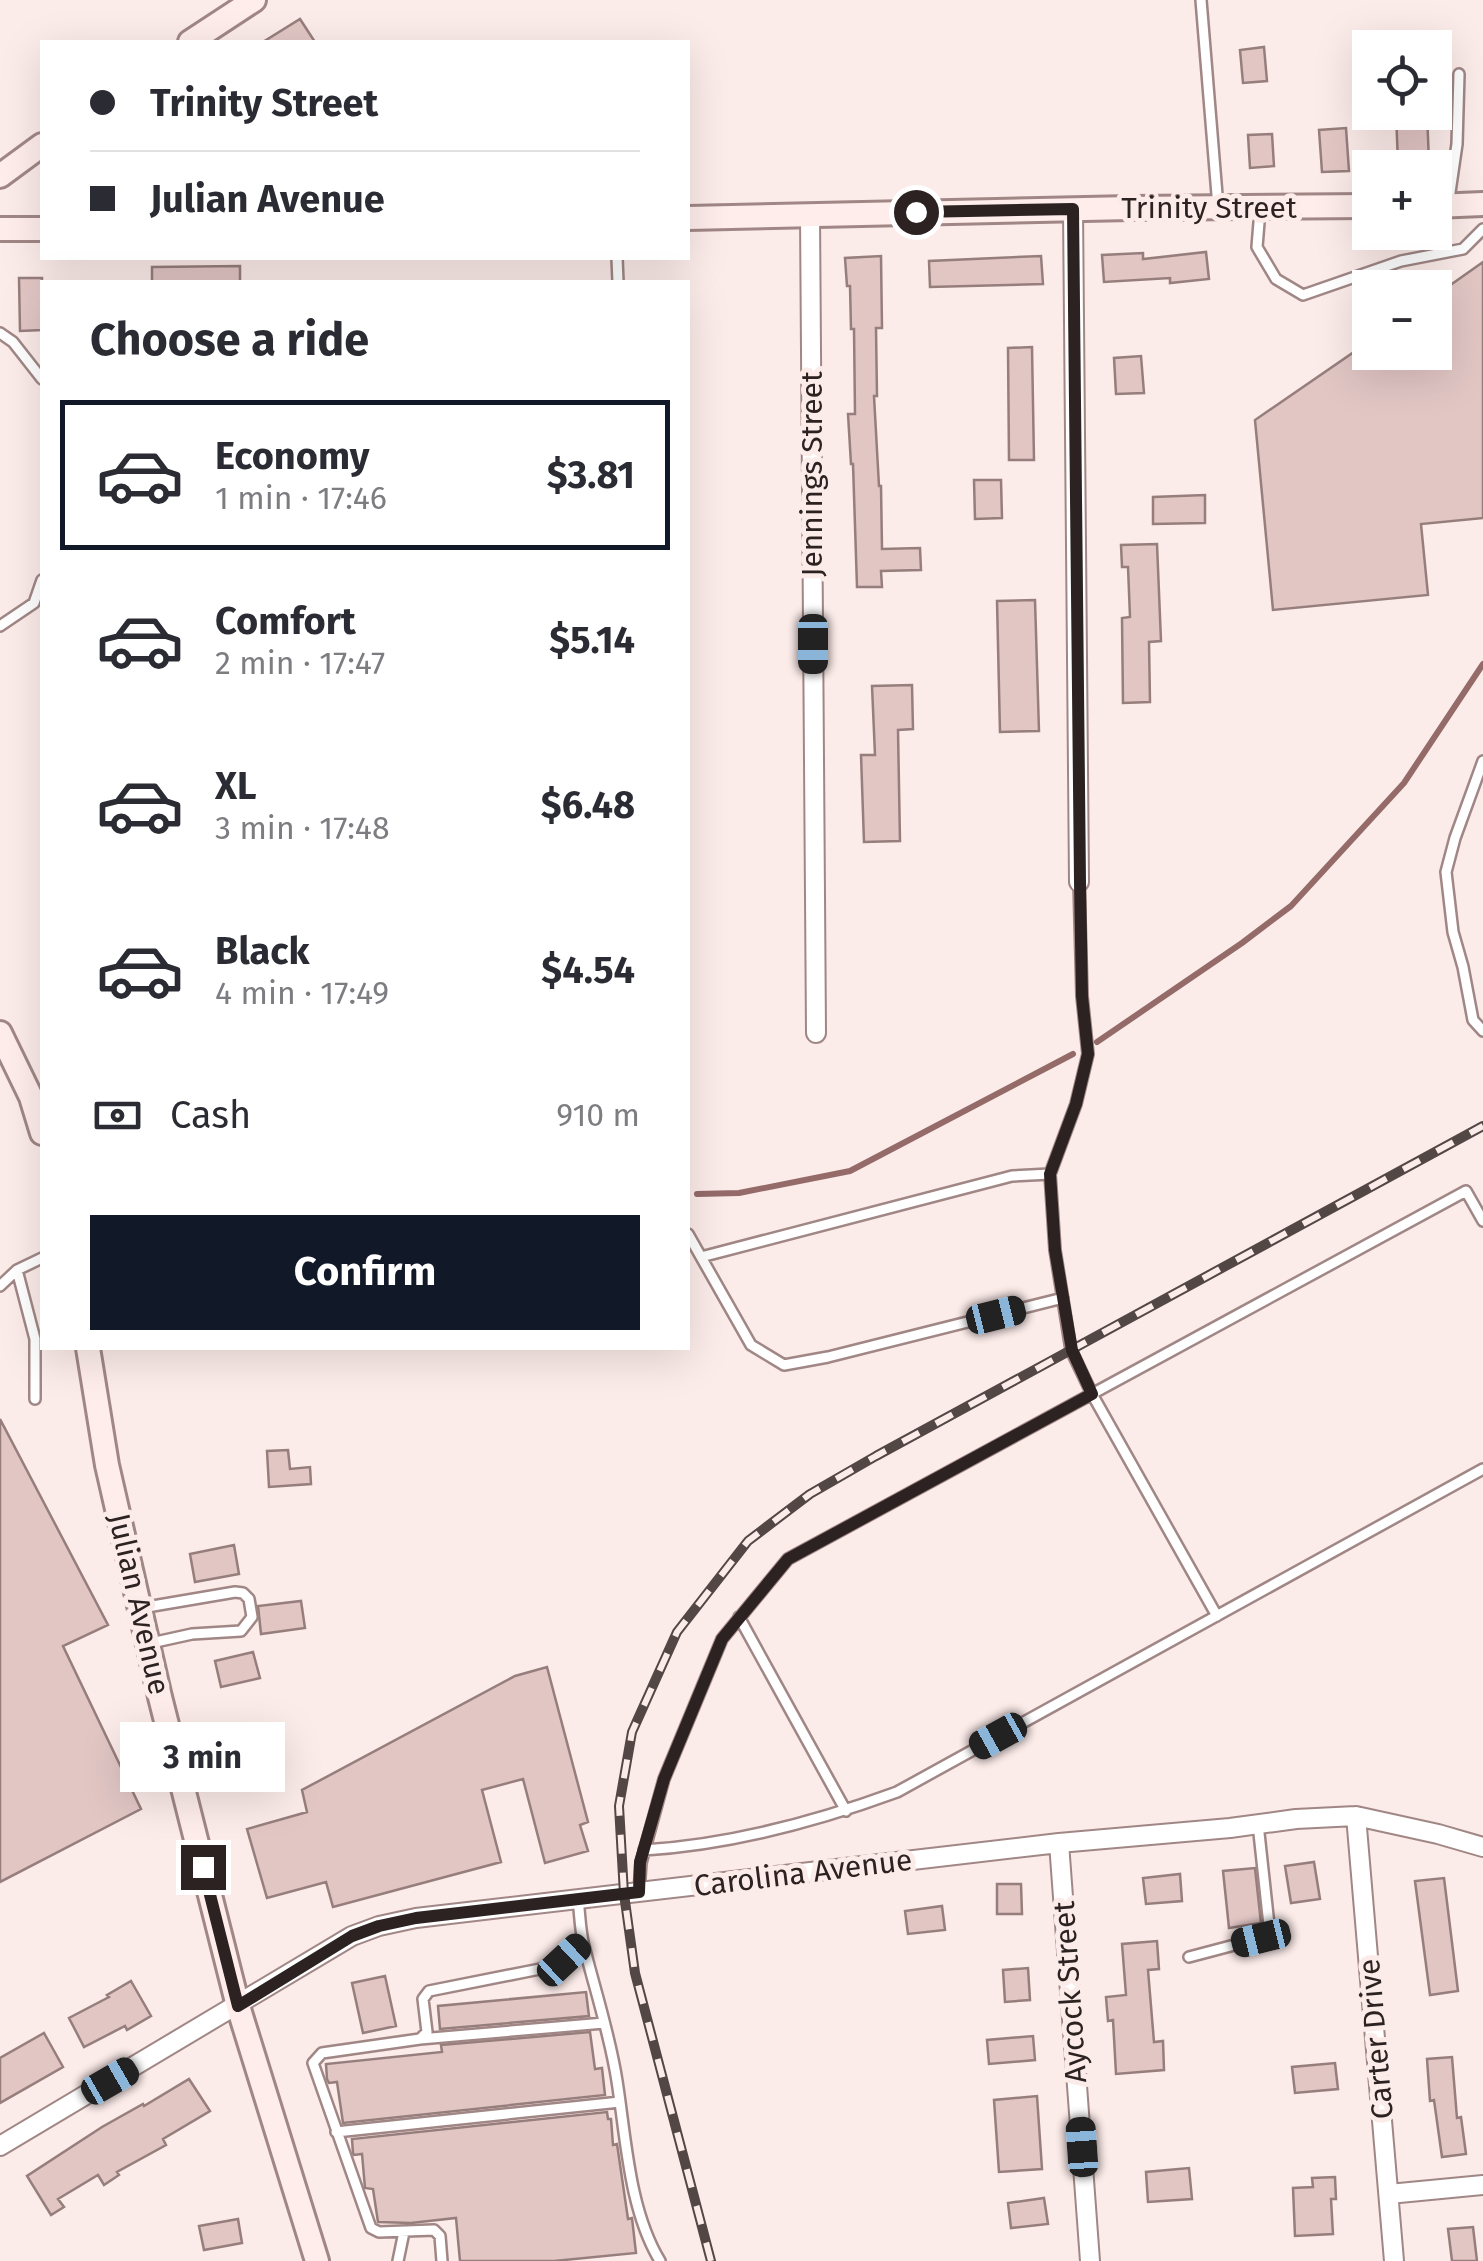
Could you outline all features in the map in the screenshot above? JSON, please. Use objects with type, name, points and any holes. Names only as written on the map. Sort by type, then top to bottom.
[{"type":"street","points":[[193,40],[254,0]]},
{"type":"street","points":[[0,176],[40,146]]},
{"type":"street","points":[[1452,206],[1483,204]]},
{"type":"street","name":"Trinity Street","points":[[690,218],[1352,206]]},
{"type":"street","points":[[1073,209],[1080,882]]},
{"type":"street","name":"Jennings Street","points":[[810,215],[816,1034]]},
{"type":"street","points":[[0,229],[40,230]]},
{"type":"street","points":[[0,1033],[31,1097],[40,1126]]},
{"type":"street","name":"Julian Avenue","points":[[88,1350],[108,1466],[148,1644],[238,2006],[317,2261]]},
{"type":"street","name":"Carolina Avenue","points":[[0,2146],[352,1936],[416,1918],[1296,1819],[1356,1816],[1483,1847]]},
{"type":"street","name":"Carter Drive","points":[[1356,1816],[1394,2261]]},
{"type":"street","name":"Aycock Street","points":[[1059,1843],[1090,2261]]},
{"type":"street","points":[[1389,2194],[1483,2185]]},
{"type":"lane","points":[[1201,0],[1218,207]]},
{"type":"lane","points":[[1452,165],[1457,144],[1459,74]]},
{"type":"lane","points":[[1260,207],[1257,247],[1276,279],[1304,295],[1401,261],[1463,249],[1483,229]]},
{"type":"lane","points":[[0,333],[14,342],[40,376]]},
{"type":"lane","points":[[0,626],[34,603],[40,586]]},
{"type":"lane","points":[[1483,761],[1446,872],[1453,932],[1473,1020],[1483,1031]]},
{"type":"lane","points":[[1080,882],[1082,996],[1088,1054],[1076,1104],[1050,1174],[1055,1250],[1072,1350],[1092,1394],[1217,1616]]},
{"type":"lane","points":[[700,1257],[1012,1176],[1050,1174]]},
{"type":"lane","points":[[639,1892],[640,1862],[664,1779],[722,1639],[788,1559],[1466,1191],[1483,1221]]},
{"type":"lane","points":[[690,1238],[750,1346],[784,1364],[828,1358],[1063,1298]]},
{"type":"lane","points":[[0,1286],[16,1270],[40,1259]]},
{"type":"lane","points":[[16,1270],[35,1339],[35,1399]]},
{"type":"lane","points":[[644,1850],[686,1848],[846,1811],[896,1792],[1483,1469]]},
{"type":"lane","points":[[140,1608],[235,1592],[249,1599],[252,1617],[241,1631],[192,1634],[148,1644]]},
{"type":"lane","points":[[739,1617],[846,1811]]},
{"type":"lane","points":[[1189,1957],[1261,1938],[1268,1924],[1258,1824]]},
{"type":"lane","points":[[578,1900],[583,1942],[617,2080],[623,2134],[640,2213],[660,2261]]},
{"type":"lane","points":[[420,2039],[426,2032],[423,1998],[429,1991],[540,1969],[564,1960],[583,1942]]},
{"type":"lane","points":[[442,2261],[440,2236],[434,2230],[380,2232],[371,2228],[313,2063],[322,2053],[420,2039],[604,2023]]},
{"type":"lane","points":[[336,2132],[620,2102]]},
{"type":"lane","points":[[398,2261],[404,2232]]},
{"type":"building","points":[[300,19],[314,40],[266,40]]},
{"type":"building","points":[[1264,47],[1267,81],[1243,83],[1240,50]]},
{"type":"building","points":[[1346,128],[1349,171],[1322,172],[1319,130]]},
{"type":"building","points":[[1397,130],[1428,130],[1428,150],[1397,150]]},
{"type":"building","points":[[1272,134],[1274,166],[1250,168],[1248,135]]},
{"type":"building","points":[[1206,252],[1209,279],[1104,282],[1102,255],[1143,253],[1143,259]]},
{"type":"building","points":[[881,256],[882,328],[876,328],[874,396],[882,549],[920,548],[921,570],[881,571],[882,587],[857,587],[848,414],[855,414],[854,329],[845,258]]},
{"type":"building","points":[[1041,256],[1043,284],[930,287],[929,261]]},
{"type":"building","points":[[1483,262],[1483,518],[1421,524],[1428,595],[1273,610],[1255,420],[1352,353],[1352,370],[1452,370],[1452,284]]},
{"type":"building","points":[[240,266],[240,280],[152,280],[152,267]]},
{"type":"building","points":[[19,278],[42,278],[40,330],[20,331]]},
{"type":"building","points":[[1032,347],[1034,460],[1009,460],[1008,348]]},
{"type":"building","points":[[1141,356],[1144,393],[1116,394],[1114,358]]},
{"type":"building","points":[[974,480],[1001,480],[1002,518],[975,519]]},
{"type":"building","points":[[1205,495],[1205,523],[1153,524],[1153,497]]},
{"type":"building","points":[[1157,544],[1161,641],[1149,642],[1150,702],[1123,703],[1122,618],[1130,617],[1128,567],[1122,567],[1121,545]]},
{"type":"building","points":[[1035,600],[1039,731],[1000,732],[997,601]]},
{"type":"building","points":[[912,685],[913,729],[898,730],[900,841],[864,842],[861,755],[875,755],[872,686]]},
{"type":"building","points":[[0,1419],[108,1625],[63,1646],[141,1809],[0,1882]]},
{"type":"building","points":[[288,1450],[290,1469],[310,1467],[311,1484],[269,1487],[267,1451]]},
{"type":"building","points":[[234,1545],[239,1574],[195,1582],[190,1554]]},
{"type":"building","points":[[301,1601],[305,1628],[261,1634],[258,1606]]},
{"type":"building","points":[[253,1652],[260,1678],[221,1687],[215,1661]]},
{"type":"building","points":[[547,1667],[588,1822],[580,1825],[588,1851],[545,1863],[523,1779],[482,1790],[501,1862],[333,1907],[326,1882],[267,1898],[247,1829],[307,1812],[302,1790],[515,1676]]},
{"type":"building","points":[[1314,1862],[1320,1899],[1291,1903],[1285,1866]]},
{"type":"building","points":[[1255,1868],[1261,1923],[1229,1928],[1223,1871]]},
{"type":"building","points":[[1180,1874],[1182,1901],[1146,1904],[1143,1878]]},
{"type":"building","points":[[1444,1878],[1458,1991],[1430,1995],[1415,1881]]},
{"type":"building","points":[[997,1884],[1021,1884],[1022,1914],[997,1914]]},
{"type":"building","points":[[942,1906],[945,1930],[908,1934],[905,1911]]},
{"type":"building","points":[[1157,1941],[1159,1969],[1148,1970],[1154,2042],[1163,2041],[1164,2070],[1116,2074],[1113,2020],[1108,2021],[1106,1997],[1126,1995],[1122,1944]]},
{"type":"building","points":[[1028,1968],[1030,2000],[1005,2002],[1003,1970]]},
{"type":"building","points":[[385,1976],[396,2026],[363,2033],[352,1983]]},
{"type":"building","points":[[131,1981],[151,2016],[84,2047],[69,2018]]},
{"type":"building","points":[[586,1992],[589,2016],[440,2029],[438,2006]]},
{"type":"building","points":[[590,2032],[595,2069],[602,2068],[605,2095],[343,2123],[337,2082],[329,2083],[327,2079],[326,2064],[442,2052],[441,2045]]},
{"type":"building","points":[[44,2033],[63,2067],[0,2103],[0,2058]]},
{"type":"building","points":[[1033,2036],[1035,2060],[989,2064],[987,2040]]},
{"type":"building","points":[[1452,2057],[1457,2118],[1461,2117],[1466,2154],[1442,2157],[1434,2100],[1430,2101],[1427,2059]]},
{"type":"building","points":[[1335,2063],[1338,2089],[1295,2093],[1292,2067]]},
{"type":"building","points":[[189,2079],[210,2111],[163,2139],[166,2145],[117,2172],[119,2175],[104,2185],[98,2175],[58,2199],[64,2207],[51,2215],[27,2176],[102,2127]]},
{"type":"building","points":[[1037,2096],[1042,2169],[999,2172],[994,2100]]},
{"type":"building","points":[[607,2112],[613,2145],[617,2144],[636,2253],[554,2261],[460,2261],[456,2218],[378,2222],[373,2189],[365,2188],[362,2154],[353,2153],[352,2139]]},
{"type":"building","points":[[1189,2168],[1192,2199],[1148,2202],[1146,2172]]},
{"type":"building","points":[[1335,2177],[1336,2199],[1331,2199],[1333,2234],[1295,2236],[1293,2188],[1313,2187],[1312,2178]]},
{"type":"building","points":[[1044,2198],[1048,2224],[1011,2228],[1008,2203]]},
{"type":"building","points":[[238,2219],[242,2243],[204,2250],[199,2226]]},
{"type":"building","points":[[1473,2227],[1477,2261],[1452,2261],[1448,2229]]},
{"type":"waterway","points":[[1097,1042],[1291,906],[1404,783],[1483,664]]},
{"type":"waterway","points":[[697,1194],[739,1193],[850,1171],[1073,1054]]},
{"type":"railway","points":[[711,2261],[635,1973],[624,1894],[619,1806],[632,1732],[677,1632],[748,1541],[810,1494],[1483,1126]]},
{"type":"route","points":[[203,1867],[238,2006],[352,1936],[379,1926],[416,1918],[639,1892],[640,1862],[664,1779],[722,1639],[788,1559],[1092,1394],[1072,1350],[1055,1250],[1050,1174],[1076,1104],[1088,1054],[1082,996],[1073,209],[916,212]]}]
